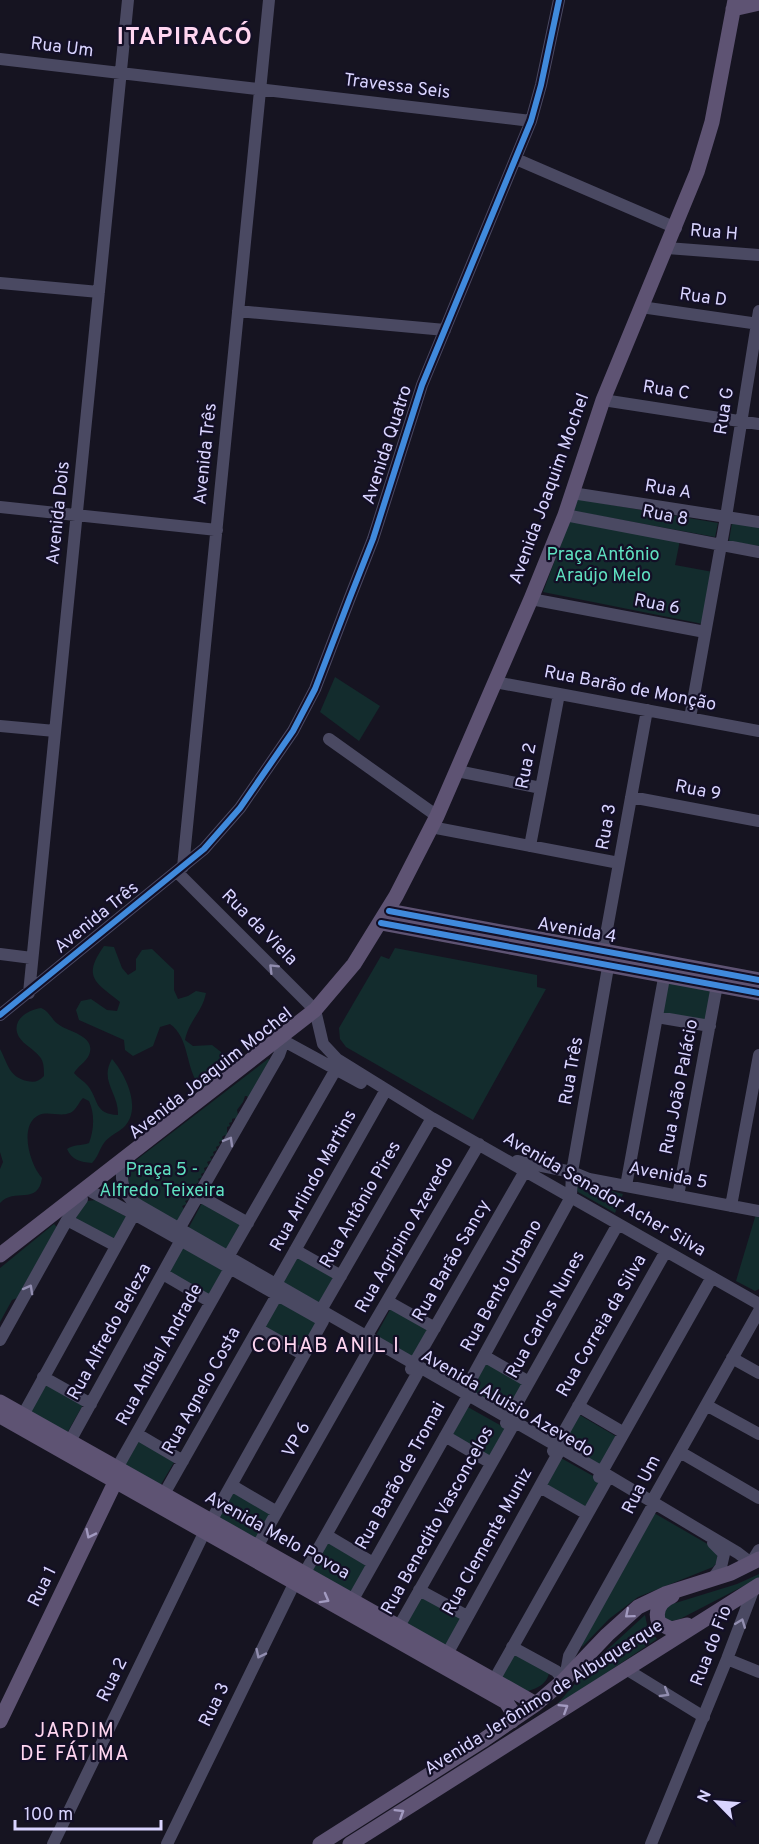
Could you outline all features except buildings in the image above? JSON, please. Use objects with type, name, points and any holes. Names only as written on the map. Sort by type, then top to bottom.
[{"type":"main road","points":[[734,4],[759,3]]},
{"type":"main road","name":"Avenida Joaquim Mochel","points":[[0,1264],[315,1013],[385,919],[434,822],[531,599],[565,515],[603,400],[676,228],[708,137],[734,4]]},
{"type":"main road","name":"Avenida 4","points":[[385,919],[608,956],[666,969],[717,986],[759,993]]},
{"type":"main road","name":"Avenida 4","points":[[666,969],[759,980]]},
{"type":"main road","name":"Avenida Joaquim Mochel","points":[[0,1255],[122,1167],[282,1039]]},
{"type":"main road","name":"Avenida Melo Povoa","points":[[0,1402],[70,1441],[161,1500],[396,1632],[506,1702],[513,1711],[512,1720]]},
{"type":"main road","name":"Avenida Melo Povoa","points":[[0,1416],[118,1473]]},
{"type":"main road","name":"Rua 1","points":[[0,1721],[118,1473]]},
{"type":"main road","name":"Avenida Jerônimo de Albuquerque","points":[[320,1844],[536,1704],[565,1679],[607,1635],[638,1607],[666,1593],[710,1581],[755,1561]]},
{"type":"main road","name":"Avenida Melo Povoa","points":[[299,1578],[352,1600],[396,1632],[447,1654],[536,1704]]},
{"type":"main road","points":[[710,1581],[666,1599],[657,1611],[659,1623],[668,1629],[678,1629],[726,1605]]},
{"type":"main road","name":"Avenida Jerônimo de Albuquerque","points":[[350,1844],[757,1587]]},
{"type":"street","name":"Avenida Dois","points":[[29,993],[128,0]]},
{"type":"street","name":"Avenida Três","points":[[29,993],[180,870],[217,530],[269,0]]},
{"type":"street","name":"Avenida Quatro","points":[[180,870],[212,840],[240,808],[293,731],[315,689],[373,539],[422,385],[531,121],[559,0]]},
{"type":"street","name":"Rua Um","points":[[0,59],[121,73]]},
{"type":"street","points":[[121,73],[260,89]]},
{"type":"street","name":"Travessa Seis","points":[[260,89],[531,121]]},
{"type":"street","points":[[516,159],[676,228]]},
{"type":"street","name":"Rua H","points":[[667,248],[759,255]]},
{"type":"street","points":[[0,283],[99,292]]},
{"type":"street","name":"Rua D","points":[[641,307],[758,324]]},
{"type":"street","points":[[238,311],[444,330]]},
{"type":"street","name":"Rua G","points":[[690,718],[726,517],[759,311]]},
{"type":"street","name":"Rua C","points":[[603,400],[759,424]]},
{"type":"street","name":"Rua A","points":[[572,493],[759,522]]},
{"type":"street","points":[[0,507],[217,530]]},
{"type":"street","name":"Rua 8","points":[[565,515],[759,552]]},
{"type":"street","name":"Rua 6","points":[[531,599],[705,632]]},
{"type":"street","name":"Rua Barão de Monção","points":[[495,682],[759,731]]},
{"type":"street","name":"Rua 2","points":[[530,846],[559,694]]},
{"type":"street","name":"Rua 3","points":[[608,956],[619,863],[646,710]]},
{"type":"street","points":[[0,726],[55,731]]},
{"type":"street","points":[[329,739],[434,822],[530,846],[619,863]]},
{"type":"street","points":[[457,771],[541,788]]},
{"type":"street","name":"Rua 9","points":[[631,797],[759,821]]},
{"type":"street","name":"Rua da Viela","points":[[180,870],[315,1013]]},
{"type":"street","points":[[0,954],[32,958]]},
{"type":"street","name":"Rua Três","points":[[571,1197],[572,1172],[608,956]]},
{"type":"street","points":[[627,1182],[666,969]]},
{"type":"street","name":"Rua João Palácio","points":[[678,1192],[717,986]]},
{"type":"street","points":[[0,1015],[29,993]]},
{"type":"street","name":"Avenida Senador Acher Silva","points":[[315,1013],[323,1044],[337,1059],[432,1118],[759,1304]]},
{"type":"street","points":[[657,1017],[710,1026]]},
{"type":"street","name":"Avenida Senador Acher Silva","points":[[282,1039],[383,1095],[432,1118]]},
{"type":"street","name":"Rua Alfredo Beleza","points":[[70,1441],[162,1274],[198,1196],[279,1055],[282,1039]]},
{"type":"street","points":[[732,1202],[759,1055]]},
{"type":"street","name":"Rua Aníbal Andrade","points":[[118,1473],[137,1434],[211,1302],[248,1223],[336,1069]]},
{"type":"street","name":"Rua Arlindo Martins","points":[[276,1289],[295,1250],[383,1095]]},
{"type":"street","name":"Rua Antônio Pires","points":[[231,1485],[304,1356],[320,1316],[341,1276],[432,1118]]},
{"type":"street","name":"Rua Agripino Azevedo","points":[[368,1342],[387,1301],[479,1144]]},
{"type":"street","name":"Avenida 5","points":[[504,1159],[572,1172],[592,1172],[627,1182],[732,1202],[759,1211]]},
{"type":"street","name":"Avenida Aluisio Azevedo","points":[[122,1167],[123,1186],[131,1200],[180,1235]]},
{"type":"street","name":"Rua Barão Sancy","points":[[326,1535],[435,1328],[525,1171]]},
{"type":"street","points":[[0,1340],[67,1220],[88,1192]]},
{"type":"street","name":"Avenida Aluisio Azevedo","points":[[88,1192],[180,1235],[755,1561]]},
{"type":"street","points":[[198,1196],[248,1223]]},
{"type":"street","name":"Rua Bento Urbano","points":[[464,1396],[571,1197]]},
{"type":"street","name":"Avenida 5","points":[[732,1202],[759,1203]]},
{"type":"street","points":[[22,1415],[134,1214]]},
{"type":"street","points":[[67,1220],[116,1246]]},
{"type":"street","name":"Rua Carlos Nunes","points":[[510,1423],[530,1382],[618,1224]]},
{"type":"street","points":[[295,1250],[341,1276]]},
{"type":"street","name":"Rua Correia da Silva","points":[[557,1449],[578,1406],[666,1251]]},
{"type":"street","points":[[162,1274],[211,1302]]},
{"type":"street","points":[[494,1680],[588,1514],[624,1433],[712,1277]]},
{"type":"street","name":"Rua Agnelo Costa","points":[[161,1500],[258,1329],[276,1289]]},
{"type":"street","points":[[387,1301],[435,1328]]},
{"type":"street","name":"Rua Um","points":[[565,1679],[570,1656],[759,1311]]},
{"type":"street","points":[[258,1329],[304,1356]]},
{"type":"street","name":"VP 6","points":[[254,1552],[368,1342]]},
{"type":"street","points":[[484,1356],[530,1382]]},
{"type":"street","points":[[732,1358],[759,1373]]},
{"type":"street","points":[[43,1377],[91,1404]]},
{"type":"street","name":"Rua Barão de Tromai","points":[[352,1600],[445,1436],[464,1396]]},
{"type":"street","points":[[706,1405],[759,1434]]},
{"type":"street","points":[[578,1406],[624,1433]]},
{"type":"street","name":"Rua Benedito Vasconcelos","points":[[396,1632],[491,1463],[510,1423]]},
{"type":"street","points":[[137,1434],[183,1461]]},
{"type":"street","points":[[445,1436],[491,1463]]},
{"type":"street","name":"Rua Clemente Muniz","points":[[447,1654],[540,1487],[557,1449]]},
{"type":"street","points":[[680,1452],[759,1498]]},
{"type":"street","points":[[231,1485],[277,1512]]},
{"type":"street","name":"Rua 2","points":[[53,1844],[208,1526],[231,1485]]},
{"type":"street","points":[[540,1487],[588,1514]]},
{"type":"street","name":"Avenida Aluisio Azevedo","points":[[652,1504],[722,1551],[723,1561],[710,1581]]},
{"type":"street","points":[[326,1535],[374,1563]]},
{"type":"street","name":"Rua 3","points":[[167,1844],[299,1578],[326,1535]]},
{"type":"street","points":[[755,1561],[759,1550]]},
{"type":"street","name":"Rua do Fio","points":[[656,1843],[704,1716],[757,1587]]},
{"type":"street","points":[[419,1590],[467,1616]]},
{"type":"street","points":[[513,1647],[556,1671],[565,1679]]},
{"type":"street","points":[[727,1659],[759,1672]]},
{"type":"street","name":"Rua do Fio","points":[[626,1670],[704,1716]]},
{"type":"green space","points":[[577,499],[718,523],[715,537],[573,511]]},
{"type":"green space","name":"Praça Antônio Araújo Melo","points":[[570,520],[680,540],[675,565],[713,572],[703,624],[543,592]]},
{"type":"green space","points":[[732,523],[759,527],[759,546],[729,541]]},
{"type":"green space","points":[[335,677],[380,706],[359,741],[320,712]]},
{"type":"green space","points":[[104,946],[114,947],[122,968],[128,975],[136,970],[136,959],[142,950],[152,949],[174,970],[174,990],[178,999],[196,991],[206,993],[185,1040],[193,1046],[212,1045],[221,1052],[221,1077],[214,1085],[200,1087],[195,1079],[181,1037],[170,1024],[160,1027],[153,1046],[133,1056],[125,1050],[124,1040],[79,1020],[76,1010],[81,1001],[91,999],[107,1010],[117,1011],[120,1002],[94,978],[94,965]]},
{"type":"green space","points":[[395,948],[537,975],[537,987],[546,989],[473,1120],[346,1047],[340,1039],[339,1028],[381,956],[389,959]]},
{"type":"green space","points":[[666,979],[712,986],[707,1020],[661,1013]]},
{"type":"green space","points":[[41,1008],[62,1027],[80,1035],[89,1043],[89,1055],[74,1073],[88,1086],[101,1109],[118,1115],[116,1100],[108,1081],[112,1059],[127,1083],[132,1112],[129,1121],[106,1141],[92,1163],[77,1160],[67,1149],[89,1143],[93,1122],[89,1101],[83,1098],[75,1109],[67,1114],[39,1115],[29,1127],[28,1145],[30,1155],[42,1178],[40,1186],[31,1194],[12,1196],[0,1203],[0,1169],[3,1162],[0,1152],[0,1049],[16,1076],[32,1082],[44,1076],[41,1059],[21,1040],[17,1031],[21,1017]]},
{"type":"green space","name":"Praça 5 - Alfredo Teixeira","points":[[268,1059],[270,1060],[249,1101],[245,1096],[237,1110],[237,1123],[235,1118],[229,1123],[227,1139],[225,1135],[222,1137],[220,1145],[216,1147],[217,1150],[213,1152],[214,1155],[210,1157],[212,1160],[207,1162],[209,1166],[204,1168],[205,1172],[198,1179],[199,1182],[194,1185],[196,1188],[191,1190],[193,1193],[188,1195],[190,1199],[182,1206],[184,1209],[178,1224],[134,1201],[126,1189],[127,1170],[131,1164]]},
{"type":"green space","points":[[582,1183],[623,1194],[615,1213],[578,1192],[577,1184]]},
{"type":"green space","points":[[96,1200],[127,1217],[113,1241],[72,1216],[87,1201]]},
{"type":"green space","points":[[203,1201],[244,1225],[227,1254],[187,1231]]},
{"type":"green space","points":[[756,1214],[759,1214],[759,1289],[755,1291],[736,1281]]},
{"type":"green space","points":[[54,1224],[57,1227],[17,1298],[12,1300],[0,1322],[0,1268]]},
{"type":"green space","points":[[182,1246],[224,1271],[208,1297],[168,1273]]},
{"type":"green space","points":[[295,1254],[336,1278],[321,1305],[279,1281]]},
{"type":"green space","points":[[277,1300],[317,1323],[302,1350],[262,1326]]},
{"type":"green space","points":[[391,1308],[431,1331],[415,1359],[375,1337]]},
{"type":"green space","points":[[483,1359],[525,1383],[508,1412],[467,1389]]},
{"type":"green space","points":[[44,1383],[83,1405],[67,1433],[28,1411]]},
{"type":"green space","points":[[466,1406],[507,1429],[490,1459],[449,1435]]},
{"type":"green space","points":[[578,1414],[619,1438],[602,1467],[561,1443]]},
{"type":"green space","points":[[137,1436],[176,1459],[160,1486],[122,1464]]},
{"type":"green space","points":[[561,1458],[602,1481],[586,1510],[545,1486]]},
{"type":"green space","points":[[232,1488],[272,1511],[255,1541],[215,1518]]},
{"type":"green space","points":[[654,1513],[711,1546],[717,1552],[718,1561],[713,1567],[638,1597],[609,1619],[582,1647],[583,1640]]},
{"type":"green space","points":[[328,1540],[368,1563],[350,1595],[311,1572]]},
{"type":"green space","points":[[759,1574],[759,1578],[680,1619],[671,1621],[664,1618],[664,1612],[669,1605],[737,1584]]},
{"type":"green space","points":[[421,1596],[463,1619],[448,1647],[406,1624]]},
{"type":"green space","points":[[645,1615],[647,1625],[657,1639],[557,1706],[597,1659]]},
{"type":"green space","points":[[513,1652],[549,1672],[544,1683],[525,1692],[498,1679]]},
{"type":"cycle path","points":[[0,1015],[204,849],[240,808],[293,731],[315,689],[373,539],[422,385],[531,121],[559,0]]},
{"type":"cycle path","points":[[389,911],[759,980]]},
{"type":"cycle path","points":[[381,923],[759,993]]},
{"type":"district","name":"ITAPIRACÓ","points":[[185,38]]},
{"type":"district","name":"COHAB ANIL I","points":[[326,1346]]},
{"type":"district","name":"JARDIM DE FÁTIMA","points":[[75,1744]]}]
